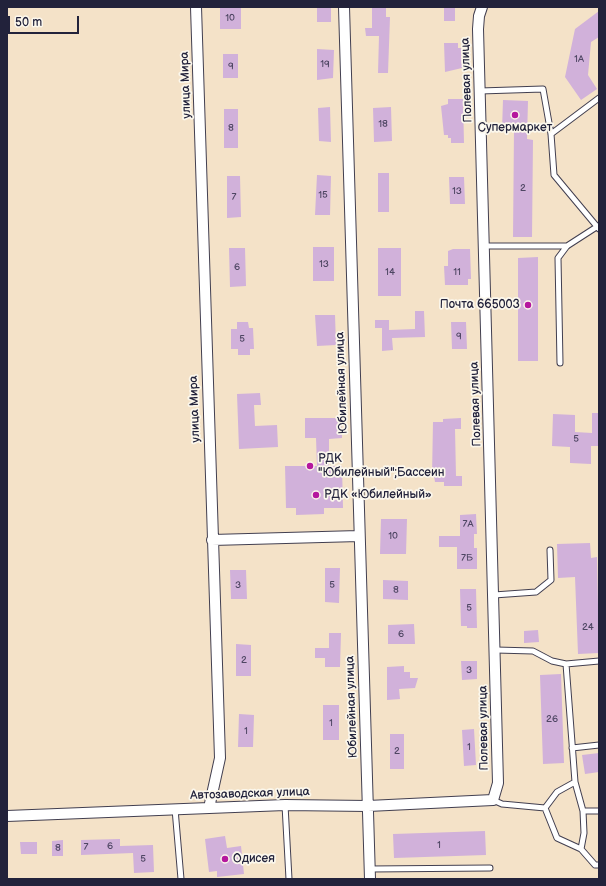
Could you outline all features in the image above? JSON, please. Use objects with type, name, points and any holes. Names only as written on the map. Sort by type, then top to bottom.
[{"type":"street","name":"улица Мира","points":[[196,7],[220,758],[209,808]]},
{"type":"street","name":"Юбилейная улица","points":[[344,7],[370,874]]},
{"type":"street","name":"Полевая улица","points":[[482,7],[479,16],[478,29],[496,650],[498,783],[493,800]]},
{"type":"street","points":[[212,540],[359,536]]},
{"type":"street","name":"Автозаводская улица","points":[[7,816],[285,805],[368,806],[493,800]]},
{"type":"lane","points":[[480,91],[544,89],[551,134],[554,175],[598,227],[568,246],[558,258],[560,363]]},
{"type":"lane","points":[[551,134],[599,98]]},
{"type":"lane","points":[[484,246],[568,246]]},
{"type":"lane","points":[[494,595],[536,592],[551,580],[550,550]]},
{"type":"lane","points":[[496,650],[533,651],[552,661],[566,664],[599,661]]},
{"type":"lane","points":[[566,664],[575,782],[583,811],[584,833],[581,849]]},
{"type":"lane","points":[[572,748],[599,745]]},
{"type":"lane","points":[[546,808],[557,792],[575,782]]},
{"type":"lane","points":[[493,800],[502,804],[546,808]]},
{"type":"lane","points":[[285,805],[289,879]]},
{"type":"lane","points":[[546,808],[557,838],[581,849],[595,865],[599,865]]},
{"type":"lane","points":[[175,810],[181,879]]},
{"type":"lane","points":[[583,811],[599,811]]},
{"type":"lane","points":[[370,874],[490,868]]},
{"type":"building","points":[[220,7],[241,7],[241,29],[220,29]]},
{"type":"building","points":[[317,7],[331,7],[331,22],[317,22]]},
{"type":"building","points":[[372,7],[386,7],[386,17],[390,17],[388,73],[378,73],[379,36],[366,36],[365,28],[372,28]]},
{"type":"building","points":[[444,7],[455,7],[455,21],[444,21]]},
{"type":"building","points":[[599,11],[599,37],[591,42],[588,75],[597,89],[581,100],[565,77],[575,29]]},
{"type":"building","points":[[444,43],[458,43],[458,48],[461,48],[462,68],[445,72]]},
{"type":"building","points":[[317,49],[334,50],[333,78],[317,80]]},
{"type":"building","points":[[223,54],[238,54],[238,78],[223,78]]},
{"type":"building","points":[[448,99],[463,99],[464,143],[451,143],[451,138],[448,138],[448,135],[444,135],[441,106],[448,104]]},
{"type":"building","points":[[503,100],[528,101],[527,139],[533,140],[532,237],[513,237],[514,130],[502,130]]},
{"type":"building","points":[[330,107],[331,142],[319,141],[318,108]]},
{"type":"building","points":[[391,107],[392,141],[374,142],[373,108]]},
{"type":"building","points":[[224,109],[238,109],[238,148],[224,148]]},
{"type":"building","points":[[378,173],[389,173],[389,212],[378,212]]},
{"type":"building","points":[[317,175],[331,176],[330,215],[315,215]]},
{"type":"building","points":[[227,176],[240,176],[241,217],[227,218]]},
{"type":"building","points":[[449,177],[464,177],[465,204],[450,204]]},
{"type":"building","points":[[313,247],[334,247],[334,281],[313,281]]},
{"type":"building","points":[[229,248],[245,248],[246,286],[230,287]]},
{"type":"building","points":[[378,248],[401,248],[401,296],[378,296]]},
{"type":"building","points":[[453,249],[470,249],[471,279],[468,279],[468,285],[445,285],[444,266],[448,266],[448,251]]},
{"type":"building","points":[[538,257],[538,361],[518,361],[518,258]]},
{"type":"building","points":[[415,311],[424,311],[425,337],[392,338],[393,350],[382,351],[382,328],[375,328],[375,320],[389,320],[389,330],[415,329]]},
{"type":"building","points":[[315,315],[335,315],[336,345],[317,346]]},
{"type":"building","points":[[237,322],[248,322],[249,328],[253,328],[254,349],[250,349],[250,355],[238,355],[238,349],[231,349],[231,329],[237,329]]},
{"type":"building","points":[[451,322],[466,322],[467,349],[452,349]]},
{"type":"building","points":[[260,393],[261,405],[254,405],[255,426],[277,425],[278,447],[239,449],[237,394]]},
{"type":"building","points":[[592,413],[599,413],[599,446],[591,446],[591,464],[570,463],[570,447],[552,446],[553,414],[575,415],[575,432],[592,433]]},
{"type":"building","name":"РДК \"Юбилейный\";Бассеин","points":[[305,418],[341,418],[342,438],[329,439],[329,466],[342,466],[343,508],[324,508],[324,514],[296,515],[296,508],[286,508],[285,466],[317,466],[316,438],[305,438]]},
{"type":"building","points":[[461,418],[461,429],[455,429],[456,476],[462,476],[462,486],[444,486],[444,482],[435,482],[434,476],[432,476],[433,422],[443,422],[443,419]]},
{"type":"building","points":[[476,514],[477,534],[474,534],[474,548],[477,548],[477,569],[457,569],[457,547],[439,547],[439,536],[460,536],[460,515]]},
{"type":"building","points":[[381,519],[407,519],[406,554],[380,554]]},
{"type":"building","points":[[590,543],[591,558],[597,557],[599,653],[578,654],[575,577],[558,578],[557,544]]},
{"type":"building","points":[[325,568],[340,568],[339,603],[325,602]]},
{"type":"building","points":[[230,570],[246,570],[247,599],[231,599]]},
{"type":"building","points":[[383,580],[408,581],[408,600],[383,599]]},
{"type":"building","points":[[460,589],[476,589],[477,628],[467,628],[467,626],[461,626]]},
{"type":"building","points":[[414,624],[415,644],[388,644],[388,625]]},
{"type":"building","points":[[538,630],[539,642],[524,643],[524,631]]},
{"type":"building","points":[[329,633],[341,633],[340,667],[325,667],[325,658],[315,658],[315,648],[329,648]]},
{"type":"building","points":[[236,644],[251,645],[251,676],[236,676]]},
{"type":"building","points":[[461,661],[477,661],[477,679],[462,680]]},
{"type":"building","points":[[404,666],[404,672],[410,672],[410,678],[418,678],[415,688],[399,689],[400,699],[387,700],[387,667]]},
{"type":"building","points":[[561,674],[564,763],[543,764],[540,675]]},
{"type":"building","points":[[323,705],[339,705],[339,740],[323,740]]},
{"type":"building","points":[[239,714],[254,715],[253,747],[238,747]]},
{"type":"building","points":[[474,729],[476,765],[464,766],[462,730]]},
{"type":"building","points":[[390,734],[404,734],[404,769],[390,769]]},
{"type":"building","points":[[599,753],[599,772],[585,774],[582,755]]},
{"type":"building","points":[[485,831],[486,855],[394,858],[393,834]]},
{"type":"building","name":"Одисея","points":[[225,836],[227,848],[241,846],[244,874],[217,877],[217,871],[209,872],[205,839]]},
{"type":"building","points":[[120,839],[120,846],[153,845],[154,872],[134,873],[133,853],[81,855],[81,840]]},
{"type":"building","points":[[63,840],[63,856],[52,856],[52,841]]},
{"type":"building","points":[[20,842],[37,842],[37,854],[21,854]]},
{"type":"place","name":"Супермаркет","points":[[515,115]]},
{"type":"place","name":"Почта 665003","points":[[528,305]]},
{"type":"place","name":"РДК \"Юбилейный\";Бассеин","points":[[310,466]]},
{"type":"place","name":"РДК «Юбилейный»","points":[[316,495]]},
{"type":"place","name":"Одисея","points":[[225,859]]}]
